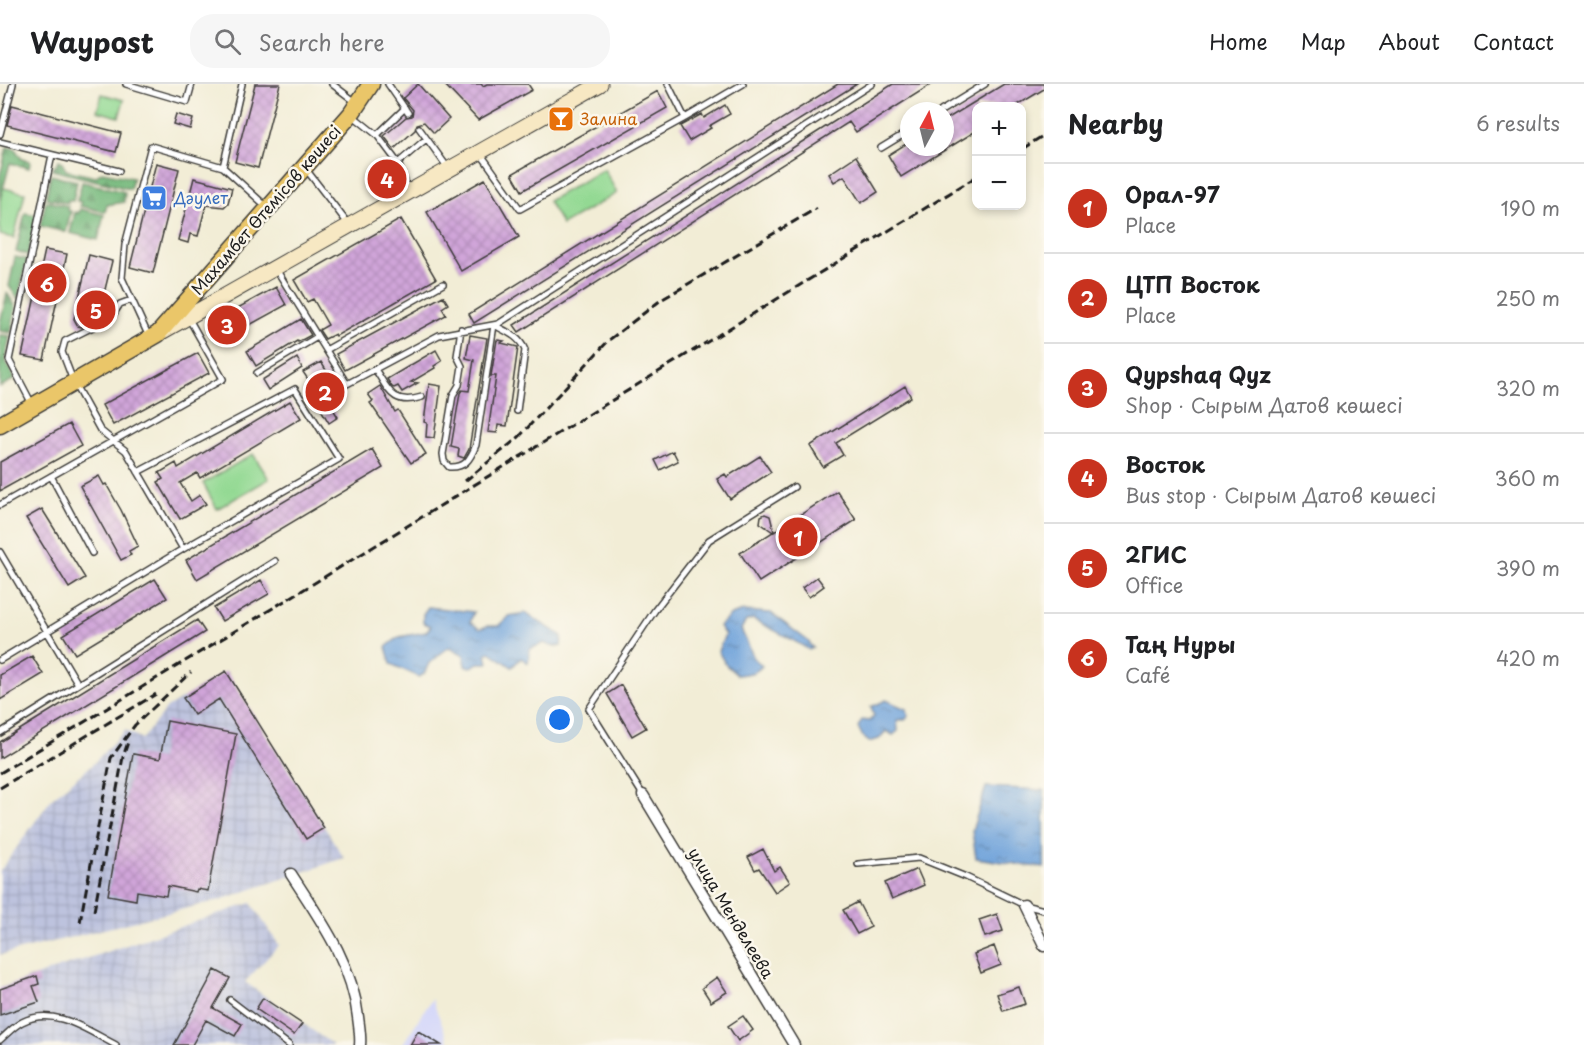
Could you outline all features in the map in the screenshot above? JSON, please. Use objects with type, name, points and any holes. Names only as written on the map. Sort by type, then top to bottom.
[{"type":"main road","name":"Махамбет Өтемісов көшесі","points":[[0,425],[154,336],[354,109],[371,84]]},
{"type":"main road","points":[[154,336],[600,84]]},
{"type":"main road","points":[[0,417],[33,406]]},
{"type":"street","name":"улица Менделеева","points":[[643,795],[794,1045]]},
{"type":"street","points":[[291,874],[325,926],[345,963],[357,1002],[360,1045]]},
{"type":"street","points":[[1024,905],[1044,946]]},
{"type":"lane","points":[[0,134],[13,84]]},
{"type":"lane","points":[[126,84],[187,102],[192,84]]},
{"type":"lane","points":[[223,167],[242,84]]},
{"type":"lane","points":[[332,84],[377,135],[398,163],[408,192]]},
{"type":"lane","points":[[377,135],[407,110],[388,84]]},
{"type":"lane","points":[[668,84],[684,118]]},
{"type":"lane","points":[[480,153],[520,209],[743,84]]},
{"type":"lane","points":[[275,267],[346,384],[439,335],[461,329],[498,324],[872,84]]},
{"type":"lane","points":[[954,103],[985,84]]},
{"type":"lane","points":[[419,128],[449,170]]},
{"type":"lane","points":[[881,148],[900,136]]},
{"type":"lane","points":[[398,163],[426,139]]},
{"type":"lane","points":[[0,142],[119,171]]},
{"type":"lane","points":[[154,336],[131,300],[122,278],[125,245],[152,146],[223,167],[268,208]]},
{"type":"lane","points":[[33,406],[9,360],[52,155]]},
{"type":"lane","points":[[304,167],[349,225]]},
{"type":"lane","points":[[326,350],[443,284]]},
{"type":"lane","points":[[131,300],[120,304],[111,318],[65,341],[62,352],[74,383],[100,430],[126,451],[183,549]]},
{"type":"lane","points":[[0,505],[223,379],[188,317]]},
{"type":"lane","points":[[461,329],[457,356],[462,366],[459,385],[453,395],[443,454],[444,461],[449,467],[456,468],[463,466],[470,459],[476,446],[494,325]]},
{"type":"lane","points":[[494,325],[516,337],[522,342],[525,350],[517,411]]},
{"type":"lane","points":[[257,373],[318,337]]},
{"type":"lane","points":[[375,369],[391,394],[400,400],[409,401],[422,397]]},
{"type":"lane","points":[[0,660],[183,549],[339,459],[295,389],[138,472]]},
{"type":"lane","points":[[51,476],[92,553]]},
{"type":"lane","points":[[643,795],[589,709],[655,610],[709,540],[794,487]]},
{"type":"lane","points":[[0,552],[78,684]]},
{"type":"lane","points":[[0,733],[275,561]]},
{"type":"lane","points":[[858,864],[919,858],[966,877],[1024,905],[1044,910]]},
{"type":"lane","points":[[231,1000],[289,1045]]},
{"type":"lane","points":[[0,1040],[22,1022],[43,1015],[67,1020],[116,1045]]},
{"type":"lane","points":[[95,1045],[99,1036]]},
{"type":"shaded area","points":[[226,671],[344,858],[220,900],[0,955],[0,871],[52,798],[92,765],[125,730],[142,739],[167,708]]},
{"type":"shaded area","points":[[251,903],[279,945],[245,982],[333,1045],[0,1045],[0,988]]},
{"type":"shaded area","points":[[432,999],[450,1045],[402,1045]]},
{"type":"green space","points":[[102,94],[124,100],[119,117],[97,111]]},
{"type":"green space","points":[[7,147],[15,149],[22,159],[30,161],[29,168],[10,163],[0,200],[0,176]]},
{"type":"green space","points":[[59,160],[66,170],[95,177],[102,172],[133,178],[130,189],[52,170]]},
{"type":"green space","points":[[604,169],[617,193],[562,225],[548,201]]},
{"type":"green space","points":[[51,175],[77,181],[73,201],[68,200],[68,203],[46,198]]},
{"type":"green space","points":[[82,182],[125,192],[124,202],[107,205],[105,212],[80,206],[81,202],[77,201]]},
{"type":"green space","points":[[3,188],[25,193],[14,238],[0,235],[0,200]]},
{"type":"green space","points":[[46,201],[68,206],[67,210],[71,211],[66,232],[40,226]]},
{"type":"green space","points":[[80,209],[104,215],[98,240],[70,233],[75,212],[79,213]]},
{"type":"green space","points":[[25,213],[37,215],[28,255],[16,252]]},
{"type":"green space","points":[[15,257],[27,259],[18,299],[9,286]]},
{"type":"green space","points":[[7,293],[16,307],[11,333],[0,331]]},
{"type":"green space","points":[[0,335],[10,336],[5,360],[15,379],[0,387]]},
{"type":"green space","points":[[253,454],[269,479],[217,509],[203,483]]},
{"type":"water","points":[[428,607],[474,612],[470,622],[480,629],[487,626],[498,626],[509,616],[525,613],[562,636],[561,646],[544,643],[530,649],[528,663],[521,658],[512,667],[490,652],[486,654],[488,663],[478,663],[472,667],[465,666],[464,655],[450,647],[429,663],[424,674],[419,677],[391,664],[386,647],[399,637],[426,632],[431,626],[423,623],[423,614]]},
{"type":"water","points":[[743,611],[771,613],[808,641],[813,648],[809,650],[753,619],[746,621],[741,629],[754,658],[762,666],[754,672],[737,675],[726,665],[718,651],[725,635],[719,626],[731,615]]},
{"type":"water","points":[[886,700],[906,709],[909,716],[905,720],[897,720],[898,731],[893,735],[886,731],[879,739],[869,742],[863,737],[858,727],[862,720],[869,721],[874,716],[871,707]]},
{"type":"water","points":[[986,787],[1044,790],[1044,868],[976,858],[972,831]]},
{"type":"building","points":[[255,84],[280,84],[258,168],[235,162]]},
{"type":"building","points":[[418,84],[449,119],[434,133],[424,122],[417,124],[415,130],[394,149],[384,136],[406,117],[412,116],[413,110],[403,98]]},
{"type":"building","points":[[444,84],[481,84],[483,86],[487,84],[528,84],[532,90],[478,120]]},
{"type":"building","points":[[838,84],[857,84],[474,323],[469,314]]},
{"type":"building","points":[[893,84],[932,84],[900,102],[900,104],[856,132],[849,122],[519,332],[514,325]]},
{"type":"building","points":[[1004,84],[1044,84],[1044,89],[1023,102],[974,102]]},
{"type":"building","points":[[658,91],[667,108],[522,191],[512,174]]},
{"type":"building","points":[[972,104],[972,133],[954,144],[954,115]]},
{"type":"building","points":[[12,105],[121,133],[116,152],[7,125]]},
{"type":"building","points":[[725,105],[730,114],[689,141],[680,126],[702,114],[704,118]]},
{"type":"building","points":[[176,114],[193,119],[190,129],[173,124]]},
{"type":"building","points":[[900,148],[900,156],[935,156],[901,177],[888,155]]},
{"type":"building","points":[[856,156],[878,192],[861,203],[844,176],[834,182],[829,174]]},
{"type":"building","points":[[156,163],[179,169],[153,273],[130,267]]},
{"type":"building","points":[[194,178],[232,188],[228,203],[224,207],[206,205],[198,236],[190,234],[188,243],[178,240]]},
{"type":"building","points":[[485,179],[519,237],[461,271],[427,212]]},
{"type":"building","points":[[401,219],[436,279],[336,336],[335,334],[325,339],[319,330],[328,325],[313,299],[307,302],[294,280]]},
{"type":"building","points":[[45,250],[67,254],[44,360],[22,356]]},
{"type":"building","points":[[89,255],[112,261],[98,318],[88,321],[82,327],[78,326],[74,319]]},
{"type":"building","points":[[276,287],[286,305],[224,339],[214,321]]},
{"type":"building","points":[[443,296],[448,304],[442,308],[446,315],[345,370],[336,354]]},
{"type":"building","points":[[301,319],[311,335],[256,366],[247,351]]},
{"type":"building","points":[[470,335],[487,338],[469,449],[464,458],[458,456],[459,449],[451,447],[460,393],[462,390],[469,391],[474,360],[466,358]]},
{"type":"building","points":[[497,340],[518,347],[507,426],[498,425],[497,433],[488,432],[496,376],[491,376]]},
{"type":"building","points":[[436,350],[442,361],[434,366],[435,368],[411,382],[418,383],[402,392],[398,386],[392,387],[387,379]]},
{"type":"building","points":[[198,353],[209,373],[113,425],[102,405]]},
{"type":"building","points":[[297,358],[302,368],[268,390],[262,380]]},
{"type":"building","points":[[321,362],[340,393],[328,401],[338,417],[329,423],[310,391],[314,388],[303,372]]},
{"type":"building","points":[[429,384],[441,386],[434,438],[426,437],[427,423],[424,422]]},
{"type":"building","points":[[380,386],[395,412],[398,410],[426,454],[411,463],[370,403],[373,401],[368,394]]},
{"type":"building","points":[[905,386],[911,397],[836,443],[843,455],[823,467],[810,446]]},
{"type":"building","points":[[290,401],[301,418],[200,478],[197,473],[180,483],[191,501],[200,495],[206,504],[180,519],[158,482],[163,479],[159,473],[176,463],[178,468]]},
{"type":"building","points":[[69,424],[81,446],[0,491],[0,462]]},
{"type":"building","points":[[372,449],[383,468],[197,579],[186,560]]},
{"type":"building","points":[[673,451],[678,461],[660,470],[655,460]]},
{"type":"building","points":[[760,456],[771,472],[730,499],[717,479],[725,474],[727,477]]},
{"type":"building","points":[[99,476],[121,510],[138,546],[129,551],[131,555],[121,560],[80,486]]},
{"type":"building","points":[[837,491],[856,520],[759,582],[740,553],[773,532],[760,523],[761,516],[765,514],[770,516],[774,532]]},
{"type":"building","points":[[42,509],[85,578],[69,588],[26,518]]},
{"type":"building","points":[[817,577],[824,586],[809,597],[802,588]]},
{"type":"building","points":[[155,579],[167,598],[75,654],[63,635]]},
{"type":"building","points":[[261,580],[269,594],[222,621],[214,608]]},
{"type":"building","points":[[197,620],[205,632],[0,758],[0,742]]},
{"type":"building","points":[[32,656],[43,674],[0,700],[0,675]]},
{"type":"building","points":[[226,671],[324,828],[306,839],[219,699],[194,715],[183,698]]},
{"type":"building","points":[[621,685],[646,728],[632,736],[607,694]]},
{"type":"building","points":[[167,721],[236,734],[208,891],[197,889],[196,892],[168,886],[166,896],[137,891],[136,900],[108,895],[133,754],[160,759]]},
{"type":"building","points":[[763,849],[774,871],[780,867],[790,882],[775,892],[759,868],[755,870],[748,857]]},
{"type":"building","points":[[917,869],[924,885],[892,899],[885,883]]},
{"type":"building","points":[[858,902],[871,927],[857,934],[843,910]]},
{"type":"building","points":[[997,914],[1003,931],[985,937],[979,920]]},
{"type":"building","points":[[994,946],[1001,965],[981,973],[974,954]]},
{"type":"building","points":[[215,970],[230,978],[213,1008],[242,1024],[235,1036],[206,1020],[192,1045],[174,1045]]},
{"type":"building","points":[[37,976],[39,984],[33,986],[39,1002],[0,1015],[0,989]]},
{"type":"building","points":[[717,977],[727,992],[711,1002],[702,988]]},
{"type":"building","points":[[1019,987],[1025,1004],[1003,1011],[997,994]]},
{"type":"building","points":[[263,998],[302,1024],[294,1035],[256,1009]]},
{"type":"building","points":[[743,1016],[753,1030],[738,1041],[728,1026]]},
{"type":"building","points":[[418,1031],[441,1045],[410,1045]]},
{"type":"railway","points":[[1026,146],[1044,135]]},
{"type":"railway","points":[[0,773],[972,179]]},
{"type":"railway","points":[[465,481],[519,437],[609,340],[661,300],[817,208]]},
{"type":"railway","points":[[80,922],[111,758],[135,725],[191,672]]},
{"type":"railway","points":[[0,788],[156,694]]},
{"type":"railway","points":[[94,911],[123,757],[128,742]]},
{"type":"place","name":"Залина","points":[[561,119]]},
{"type":"place","name":"Восток","points":[[387,179]]},
{"type":"place","name":"Дәулет","points":[[154,198]]},
{"type":"place","name":"Таң Нуры","points":[[47,283]]},
{"type":"place","name":"2ГИС","points":[[96,310]]},
{"type":"place","name":"Qypshaq Qyz","points":[[227,325]]},
{"type":"place","name":"ЦТП Восток","points":[[325,392]]},
{"type":"place","name":"Орал-97","points":[[798,537]]}]
